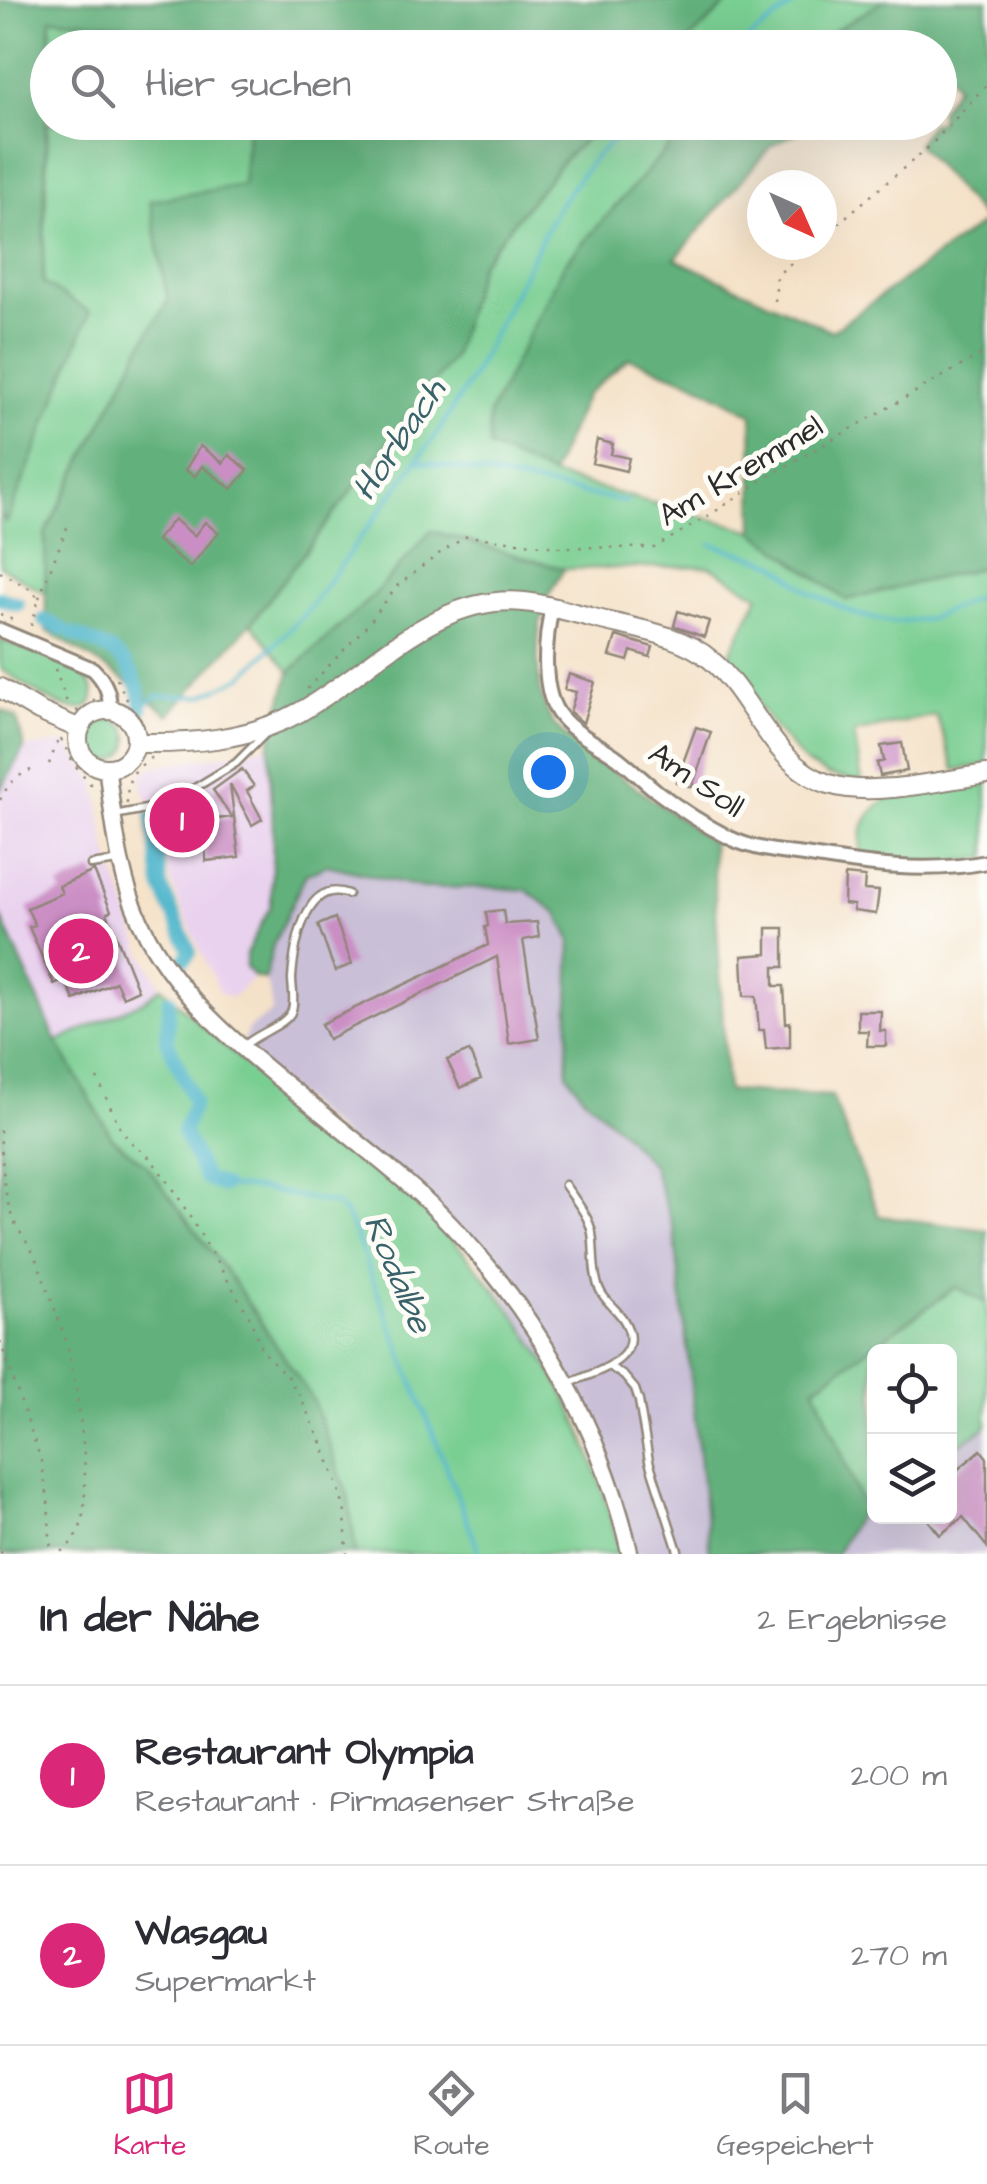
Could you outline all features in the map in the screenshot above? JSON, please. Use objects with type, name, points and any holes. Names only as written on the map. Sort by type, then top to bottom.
[{"type":"main road","points":[[144,743],[133,725],[119,712],[110,710],[95,712],[83,722],[78,744],[81,752],[108,777],[144,743],[229,737],[297,714],[440,618],[458,610],[494,601],[528,602],[664,636],[699,650],[737,688],[786,755],[826,784],[863,790],[987,774]]},
{"type":"main road","points":[[0,688],[80,729]]},
{"type":"street","name":"Am Soll","points":[[552,608],[546,648],[550,699],[556,710],[578,732],[619,758],[698,820],[735,840],[775,851],[852,863],[939,869],[987,862]]},
{"type":"street","points":[[0,630],[30,634],[49,650],[80,662],[102,678],[110,710]]},
{"type":"street","points":[[108,777],[120,814],[119,861],[131,902],[161,959],[203,1010],[242,1048],[382,1162],[448,1222],[494,1272],[532,1325],[582,1414],[609,1482],[630,1554]]},
{"type":"lane","points":[[120,814],[160,808],[196,788],[246,755],[274,724]]},
{"type":"lane","points":[[92,865],[119,861]]},
{"type":"lane","points":[[242,1048],[292,1011],[299,938],[312,903],[332,890],[348,894]]},
{"type":"lane","points":[[565,1186],[589,1223],[600,1291],[622,1318],[629,1342],[626,1354],[609,1366],[567,1384]]},
{"type":"lane","points":[[609,1366],[635,1388],[649,1461],[679,1554]]},
{"type":"path","points":[[957,117],[987,84]]},
{"type":"path","points":[[837,224],[936,140]]},
{"type":"path","points":[[775,301],[777,275],[795,260]]},
{"type":"path","name":"Am Kremmel","points":[[298,698],[370,622],[397,586],[467,536],[557,547],[654,548],[762,480],[987,351]]},
{"type":"path","points":[[0,614],[30,634],[39,599],[68,525]]},
{"type":"path","points":[[0,572],[32,590],[39,599]]},
{"type":"path","points":[[49,650],[70,709],[88,708],[94,702],[96,690]]},
{"type":"path","points":[[112,673],[144,728],[152,732],[144,743],[152,758],[130,776],[120,814]]},
{"type":"path","points":[[49,764],[60,736],[74,764],[94,788],[108,777]]},
{"type":"path","points":[[0,800],[9,783],[31,770]]},
{"type":"path","points":[[97,1078],[121,1130],[151,1159],[174,1190],[248,1316],[262,1351],[288,1377],[300,1397],[338,1485],[345,1514],[347,1554]]},
{"type":"path","points":[[0,1130],[9,1210],[30,1244],[66,1344],[80,1422],[86,1472],[84,1504],[79,1531],[67,1548],[56,1554]]},
{"type":"path","points":[[0,1341],[41,1460],[48,1499],[50,1554]]},
{"type":"shaded area","points":[[66,743],[96,782],[107,850],[141,950],[161,987],[144,1001],[57,1042],[0,914],[0,791],[24,748]]},
{"type":"shaded area","points":[[269,745],[271,906],[246,954],[246,968],[254,977],[231,998],[220,993],[189,926],[141,785],[143,773],[155,766]]},
{"type":"shaded area","points":[[327,865],[365,874],[526,890],[558,913],[571,940],[567,1073],[581,1094],[652,1165],[674,1229],[710,1554],[630,1554],[582,1415],[473,1249],[240,1047],[248,1029],[272,1012],[265,979],[273,945],[296,892],[306,873]]},
{"type":"shaded area","points":[[987,1427],[987,1554],[836,1554],[867,1504],[867,1524],[957,1524],[957,1446]]},
{"type":"green space","points":[[0,0],[731,0],[700,30],[175,30],[51,18],[51,30],[30,30],[30,140],[46,140],[43,283],[90,312],[7,522],[0,515]]},
{"type":"green space","points":[[731,0],[885,0],[836,30],[700,30]]},
{"type":"green space","points":[[885,0],[987,0],[987,566],[846,600],[754,531],[752,414],[693,382],[629,358],[586,395],[551,475],[489,447],[489,414],[565,263],[675,140],[783,140],[747,170],[675,259],[832,331],[985,221],[917,144],[920,140],[957,140],[957,30],[836,30]]},
{"type":"green space","points":[[51,17],[179,30],[51,30]]},
{"type":"green space","points":[[47,140],[247,140],[243,185],[151,201],[168,301],[45,534],[46,594],[0,566],[0,515],[6,522],[43,283]]},
{"type":"green space","points":[[247,140],[584,140],[564,159],[480,264],[453,357],[251,623],[169,715],[119,676],[46,630],[45,534],[168,301],[150,201],[243,185]]},
{"type":"green space","points":[[584,140],[675,140],[565,263],[489,447],[551,475],[754,531],[846,600],[987,566],[987,765],[955,770],[936,715],[854,733],[862,782],[828,775],[805,763],[725,663],[759,596],[709,566],[564,569],[432,531],[373,596],[290,672],[251,623],[452,357],[480,264],[564,159]]},
{"type":"green space","points":[[431,531],[564,569],[543,611],[538,643],[542,694],[553,723],[570,740],[712,842],[727,1091],[832,1096],[879,1216],[987,1230],[987,1303],[956,1287],[876,1344],[867,1344],[867,1350],[815,1387],[863,1507],[836,1554],[710,1554],[674,1229],[652,1165],[581,1094],[567,1073],[571,940],[558,913],[526,890],[424,888],[327,865],[306,874],[273,945],[265,979],[254,977],[246,968],[246,954],[271,905],[269,745],[290,672],[373,596]]},
{"type":"green space","points":[[0,640],[78,672],[92,688],[91,703],[82,709],[60,705],[0,669]]},
{"type":"green space","points":[[0,709],[17,718],[24,748],[0,791]]},
{"type":"green space","points":[[108,719],[123,725],[129,740],[123,755],[108,761],[93,755],[87,740],[93,725]]},
{"type":"green space","points":[[987,782],[987,858],[904,863],[872,858],[861,852],[867,818],[894,795]]},
{"type":"green space","points":[[0,914],[57,1042],[113,1139],[147,1166],[234,1282],[313,1400],[348,1496],[356,1554],[0,1554]]},
{"type":"green space","points":[[161,987],[263,1078],[388,1178],[479,1270],[537,1349],[576,1418],[620,1554],[356,1554],[348,1496],[147,1166],[113,1139],[57,1042],[144,1001]]},
{"type":"green space","points":[[956,1287],[987,1303],[987,1426],[957,1446],[957,1344],[876,1344]]},
{"type":"green space","points":[[867,1350],[867,1504],[863,1507],[815,1387]]},
{"type":"building","points":[[597,440],[613,444],[611,454],[629,458],[626,471],[592,463]]},
{"type":"building","points":[[200,446],[223,463],[229,455],[248,470],[232,489],[202,466],[195,476],[185,470]]},
{"type":"building","points":[[174,519],[194,536],[205,522],[218,533],[190,567],[157,540]]},
{"type":"building","points":[[678,611],[709,621],[704,637],[674,626]]},
{"type":"building","points":[[616,636],[653,647],[650,657],[631,651],[628,661],[610,656]]},
{"type":"building","points":[[569,674],[595,682],[583,723],[570,712],[576,692],[564,689]]},
{"type":"building","points":[[696,727],[711,732],[692,787],[676,782]]},
{"type":"building","points":[[902,743],[907,771],[880,776],[877,763],[884,761],[881,746]]},
{"type":"building","points":[[242,769],[254,786],[247,791],[262,819],[252,825],[230,784],[239,857],[206,861],[205,843],[186,845],[185,840],[174,841],[172,816],[194,814],[195,822],[232,817],[213,790]]},
{"type":"building","points":[[94,871],[138,990],[123,997],[116,982],[74,1000],[65,979],[54,984],[29,927],[35,925],[27,908],[62,893],[59,886]]},
{"type":"building","points":[[845,875],[865,877],[864,890],[879,891],[876,914],[853,911],[854,905],[844,904]]},
{"type":"building","points":[[503,910],[505,924],[537,922],[539,937],[523,940],[539,1039],[509,1044],[497,957],[328,1039],[321,1024],[488,945],[486,912]]},
{"type":"building","points":[[335,918],[352,964],[335,971],[318,925]]},
{"type":"building","points":[[767,928],[784,928],[784,967],[774,967],[774,986],[784,986],[790,1047],[766,1049],[764,1030],[759,1030],[756,996],[744,996],[742,956],[767,954]]},
{"type":"building","points":[[858,1011],[881,1011],[880,1031],[886,1031],[886,1046],[867,1046],[868,1031],[858,1031]]},
{"type":"building","points":[[469,1051],[481,1079],[460,1088],[447,1060]]},
{"type":"building","points":[[981,1450],[987,1458],[987,1547],[963,1517],[957,1522],[957,1470]]},
{"type":"building","points":[[931,1524],[954,1524],[940,1535]]},
{"type":"waterway","name":"Horbach","points":[[761,30],[800,0]]},
{"type":"waterway","name":"Horbach","points":[[141,709],[156,696],[202,696],[242,677],[305,614],[440,429],[472,377],[558,206],[593,159],[614,140]]},
{"type":"waterway","points":[[419,461],[627,502]]},
{"type":"waterway","points":[[711,544],[774,563],[809,592],[855,614],[892,622],[929,619],[987,593]]},
{"type":"waterway","name":"Rodalbe","points":[[0,598],[18,604]]},
{"type":"waterway","name":"Rodalbe","points":[[44,620],[62,629]]},
{"type":"waterway","name":"Rodalbe","points":[[73,634],[108,649],[123,661],[135,680],[141,709]]},
{"type":"waterway","name":"Rodalbe","points":[[153,816],[161,886],[190,952],[185,959]]},
{"type":"waterway","name":"Rodalbe","points":[[169,1000],[167,1040],[194,1102],[183,1132],[205,1178],[223,1186]]},
{"type":"waterway","name":"Rodalbe","points":[[223,1186],[261,1189],[335,1204],[346,1215],[480,1554]]},
{"type":"place","name":"Restaurant Olympia","points":[[182,820]]},
{"type":"place","name":"Wasgau","points":[[81,951]]}]
